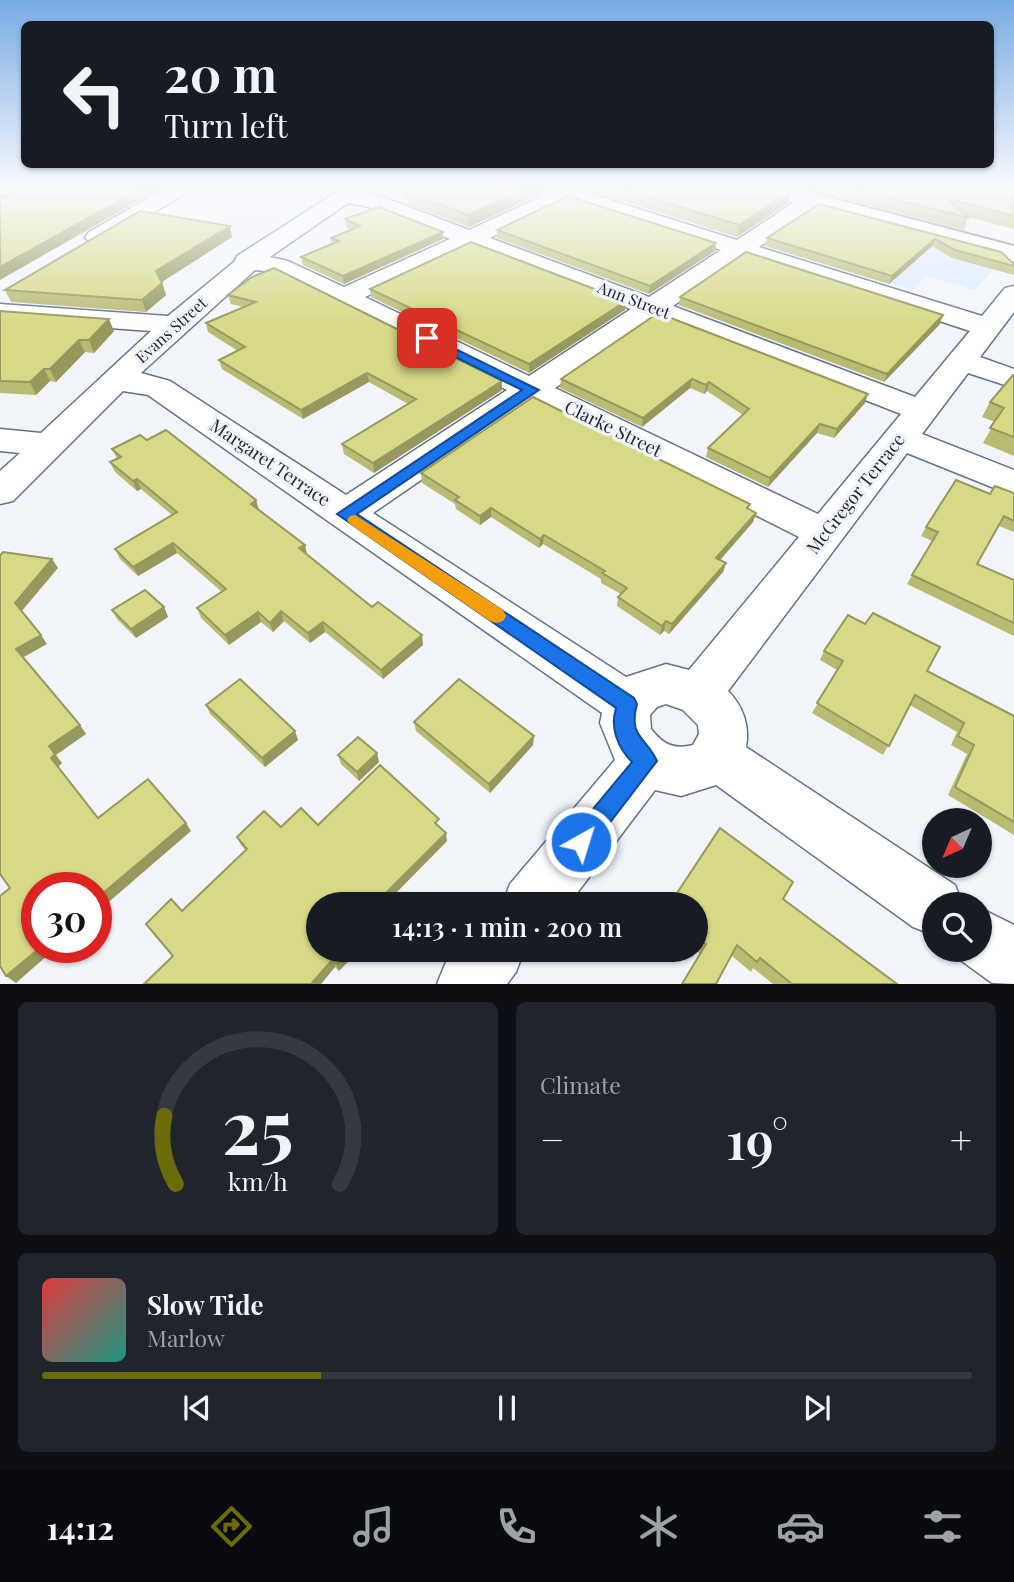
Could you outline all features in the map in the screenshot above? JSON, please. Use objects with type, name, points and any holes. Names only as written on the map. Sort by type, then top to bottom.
[{"type":"highway","points":[[947,234],[1014,254]]},
{"type":"highway","points":[[988,234],[1014,240]]},
{"type":"street","points":[[78,248],[102,234]]},
{"type":"street","name":"Evans Street","points":[[0,492],[115,381],[246,261],[287,234]]},
{"type":"street","name":"Ann Street","points":[[459,234],[654,307],[911,424],[1014,484]]},
{"type":"street","points":[[344,297],[478,234]]},
{"type":"street","points":[[696,234],[740,249],[1004,310]]},
{"type":"street","points":[[345,514],[760,234]]},
{"type":"street","name":"Clarke Street","points":[[246,261],[278,266],[344,297],[825,533]]},
{"type":"street","points":[[4,298],[177,325]]},
{"type":"street","name":"McGregor Terrace","points":[[698,694],[961,360],[1004,310]]},
{"type":"street","points":[[961,360],[1014,379]]},
{"type":"street","name":"Margaret Terrace","points":[[115,381],[144,382],[159,388],[627,704]]},
{"type":"street","points":[[0,440],[50,444]]},
{"type":"street","points":[[658,685],[682,686],[698,694],[719,716],[723,743],[717,756],[708,765],[694,771],[677,773],[646,761],[633,748],[625,733],[623,718],[627,704],[636,693],[658,685]]},
{"type":"street","points":[[717,756],[922,898]]},
{"type":"street","points":[[541,892],[646,761]]},
{"type":"street","points":[[992,946],[1014,961]]},
{"type":"street","points":[[468,984],[485,962]]},
{"type":"shaded area","points":[[786,234],[886,234],[1000,263],[974,290],[926,276],[913,290],[767,245]]},
{"type":"building","points":[[0,234],[59,234],[0,267]]},
{"type":"building","points":[[101,234],[217,234],[156,271],[162,283],[142,300],[5,290]]},
{"type":"building","points":[[341,234],[439,234],[343,276],[301,257],[339,241],[331,238]]},
{"type":"building","points":[[508,234],[687,234],[716,243],[650,286]]},
{"type":"building","points":[[773,234],[932,234],[1001,252],[1014,266],[955,250],[935,239],[892,276],[767,238]]},
{"type":"building","points":[[471,242],[626,301],[529,364],[370,289]]},
{"type":"building","points":[[746,252],[943,315],[887,374],[680,297]]},
{"type":"building","points":[[274,268],[502,381],[373,463],[342,444],[416,399],[367,373],[301,410],[219,360],[245,347],[206,323],[256,302],[228,295],[252,277]]},
{"type":"building","points":[[0,311],[109,319],[89,340],[79,340],[50,369],[44,369],[30,382],[0,381]]},
{"type":"building","points":[[658,313],[868,394],[837,429],[820,424],[770,478],[708,448],[749,409],[709,382],[706,385],[692,379],[643,418],[561,379]]},
{"type":"building","points":[[1013,375],[1014,437],[990,428],[1004,408],[990,402]]},
{"type":"building","points":[[533,397],[750,504],[747,508],[756,513],[716,558],[726,563],[672,624],[666,621],[662,626],[618,597],[627,588],[602,573],[605,571],[544,535],[540,539],[491,508],[480,516],[455,500],[459,497],[421,473]]},
{"type":"building","points":[[166,430],[256,500],[251,504],[305,545],[299,548],[372,607],[378,602],[422,635],[381,670],[323,622],[308,633],[281,611],[270,623],[258,612],[225,635],[197,608],[226,589],[173,543],[133,567],[115,549],[177,512],[137,479],[133,481],[110,462],[121,457],[112,449],[140,435],[147,440]]},
{"type":"building","points":[[956,480],[990,494],[995,486],[1014,493],[1014,521],[1004,516],[977,564],[1014,580],[1014,623],[912,575],[938,532],[926,527]]},
{"type":"building","points":[[3,552],[52,559],[15,603],[41,635],[16,649],[80,725],[49,746],[55,754],[51,758],[98,818],[148,779],[186,823],[112,885],[112,872],[21,872],[22,963],[6,976],[0,966],[0,896],[10,888],[0,874],[0,556]]},
{"type":"building","points":[[145,590],[164,607],[131,629],[112,610]]},
{"type":"building","points":[[873,613],[940,647],[927,671],[1014,716],[1014,822],[955,787],[974,745],[958,736],[964,723],[915,695],[889,746],[817,703],[843,661],[824,651],[848,615],[865,624]]},
{"type":"building","points":[[240,679],[295,731],[262,758],[206,705]]},
{"type":"building","points":[[459,679],[534,736],[489,784],[414,722]]},
{"type":"building","points":[[358,737],[377,753],[357,772],[338,755]]},
{"type":"building","points":[[380,765],[439,819],[435,823],[446,833],[387,892],[306,892],[306,962],[330,962],[311,984],[144,984],[173,956],[146,924],[171,899],[182,911],[247,849],[237,837],[264,811],[281,827],[301,808],[318,825]]},
{"type":"building","points":[[720,828],[793,882],[783,899],[897,984],[792,984],[760,958],[757,962],[737,945],[716,984],[682,984],[695,962],[708,962],[708,892],[678,892]]},
{"type":"slow traffic","points":[[355,520],[496,616]]},
{"type":"route","points":[[427,338],[532,390],[345,514],[627,704],[623,718],[625,733],[633,748],[646,761],[581,842]]}]
